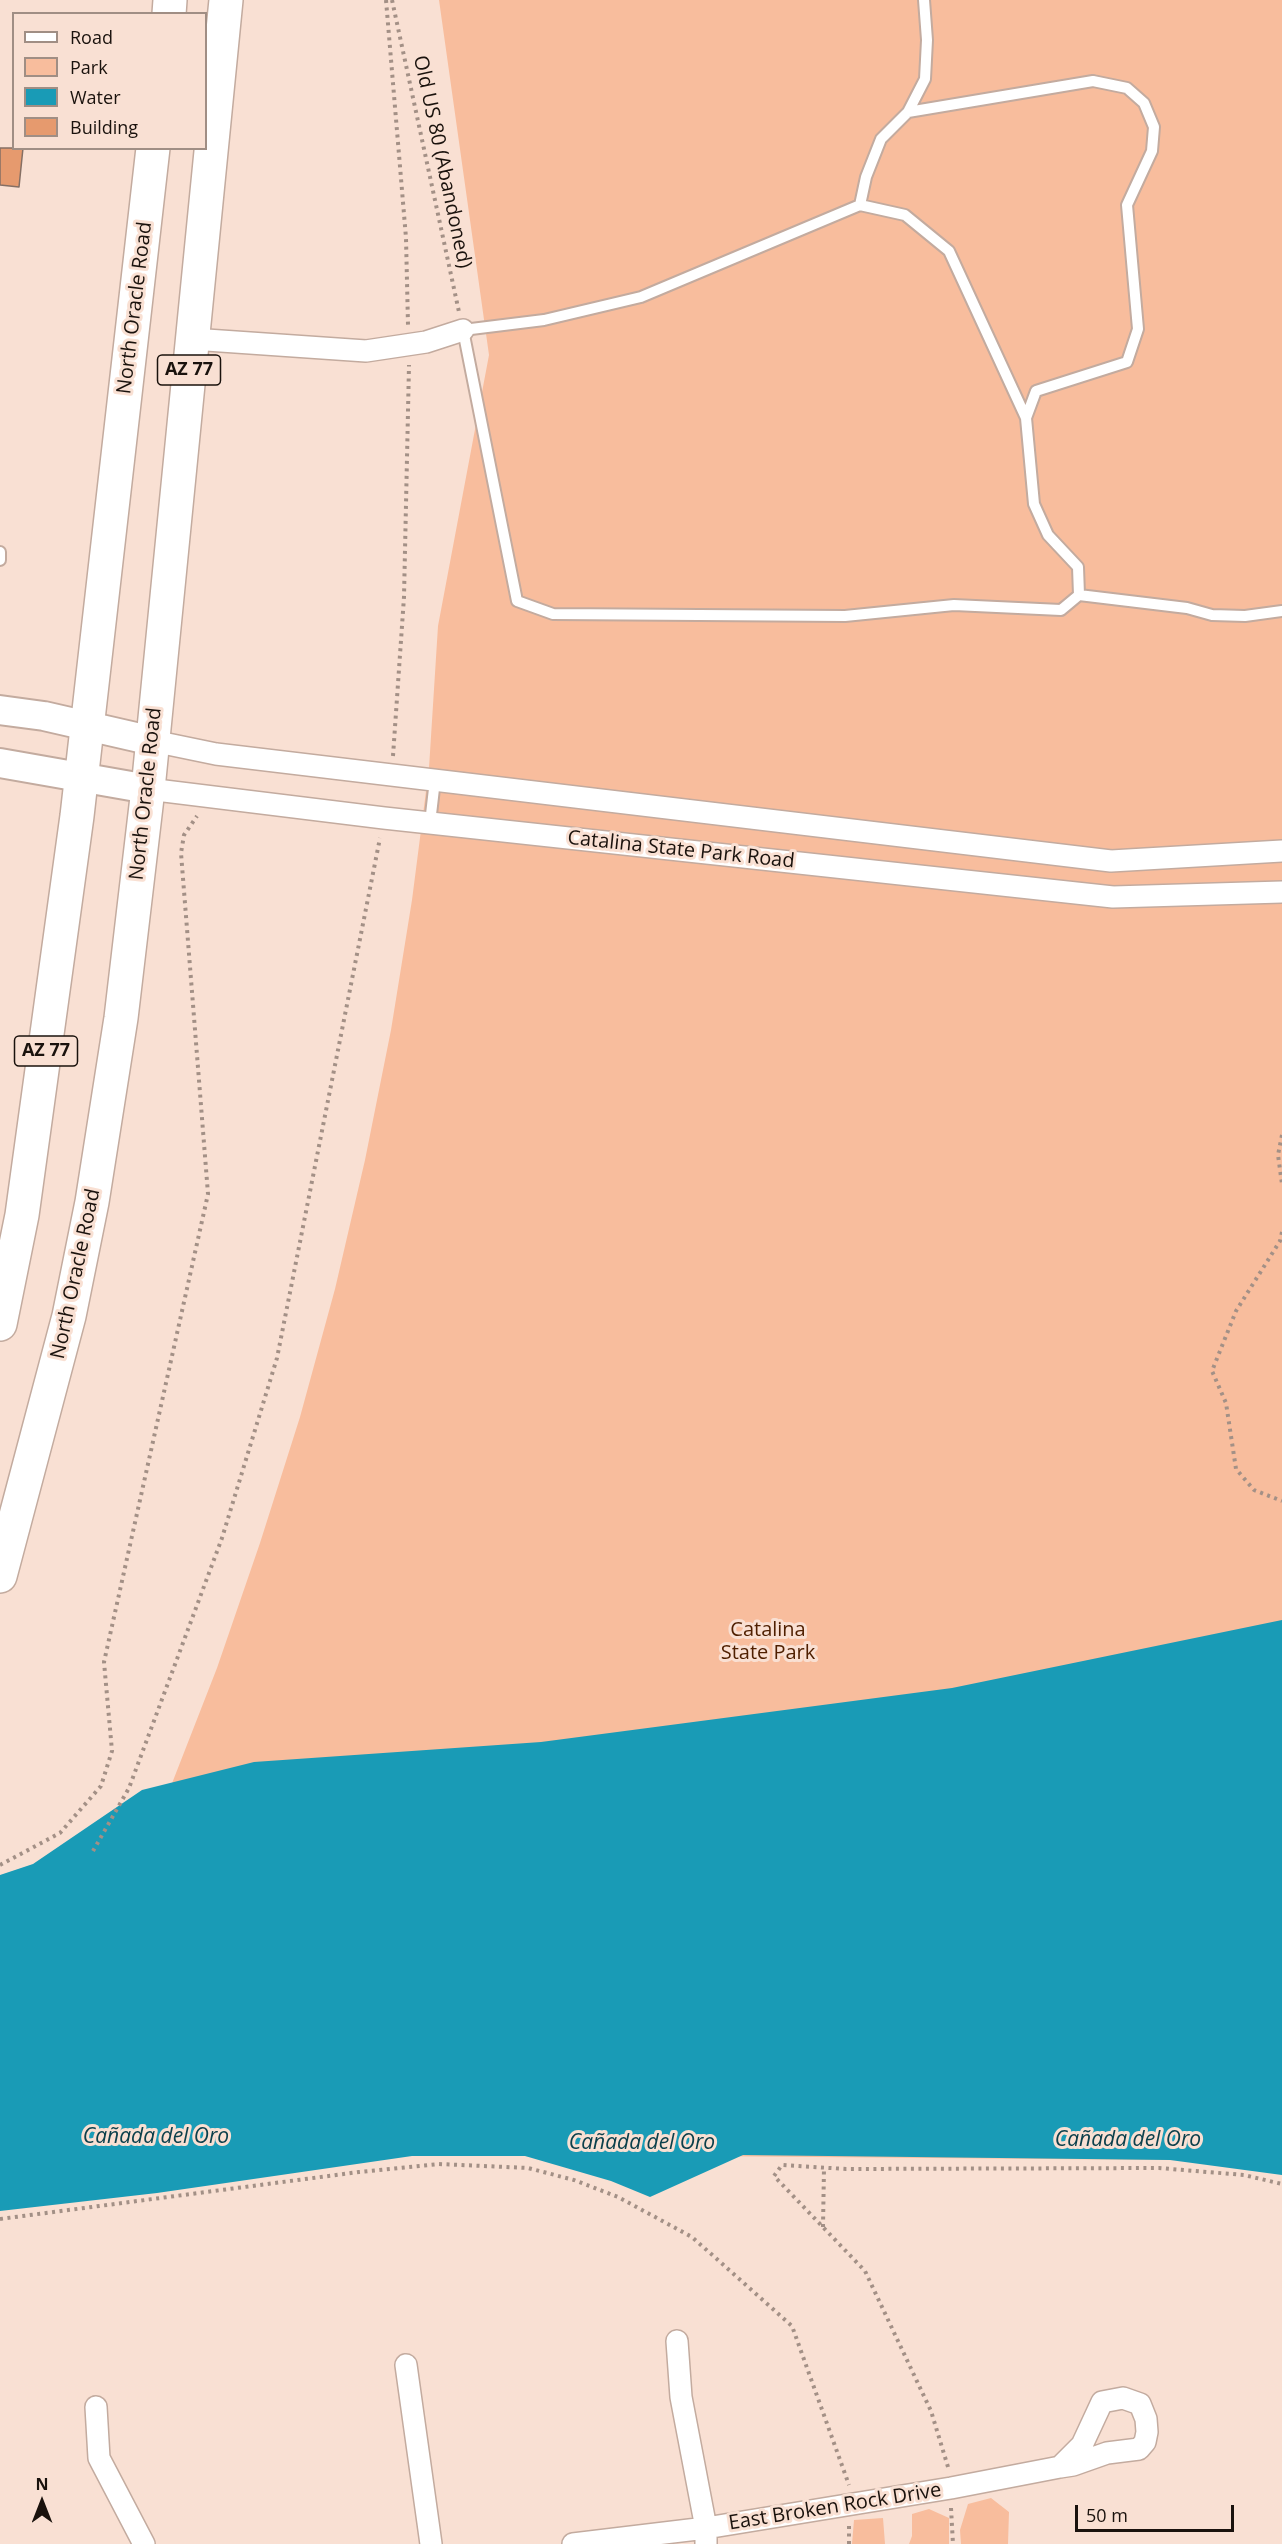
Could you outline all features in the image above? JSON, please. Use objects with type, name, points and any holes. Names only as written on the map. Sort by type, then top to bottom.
[{"type":"highway","name":"North Oracle Road","points":[[0,1576],[51,1389],[92,1202],[121,1018],[153,741],[226,0]]},
{"type":"highway","name":"North Oracle Road","points":[[0,1323],[22,1215],[36,1126],[88,727],[153,150]]},
{"type":"street","points":[[192,339],[366,351],[408,344],[463,330]]},
{"type":"street","points":[[0,710],[44,716],[153,741]]},
{"type":"street","name":"Catalina State Park Road","points":[[153,741],[216,754],[1111,861],[1282,851]]},
{"type":"street","name":"Catalina State Park Road","points":[[0,763],[148,789],[384,818],[1113,897],[1282,892]]},
{"type":"street","points":[[677,2341],[681,2397],[706,2536]]},
{"type":"street","points":[[406,2365],[431,2544]]},
{"type":"street","points":[[96,2407],[99,2458],[144,2544]]},
{"type":"street","name":"East Broken Rock Drive","points":[[573,2544],[706,2536],[850,2503],[951,2488],[1060,2468]]},
{"type":"lane","points":[[860,205],[866,177],[881,139],[908,112],[925,79],[927,40],[924,0]]},
{"type":"lane","points":[[908,112],[1093,81],[1127,88],[1143,103],[1154,127],[1152,151],[1127,205],[1138,329],[1127,362],[1036,391],[1026,418]]},
{"type":"lane","points":[[1079,595],[1078,567],[1048,535],[1034,504],[1026,418],[949,251],[905,215],[860,205],[642,297],[544,320],[463,330],[517,601],[554,614],[845,616],[954,605],[1060,610],[1079,595],[1187,608],[1212,615],[1245,616],[1282,611]]},
{"type":"lane","points":[[0,552],[0,560]]},
{"type":"lane","points":[[430,823],[435,780]]},
{"type":"path","points":[[386,0],[406,238],[410,403],[404,597],[391,775]]},
{"type":"path","name":"Old US 80 (Abandoned)","points":[[392,0],[463,330]]},
{"type":"path","points":[[0,1865],[60,1833],[101,1786],[112,1751],[104,1662],[208,1194],[180,853],[184,835],[197,819],[200,794]]},
{"type":"path","points":[[93,1851],[129,1788],[222,1538],[277,1358],[384,818]]},
{"type":"path","points":[[1282,1135],[1278,1155],[1282,1184]]},
{"type":"path","points":[[1282,1232],[1280,1241],[1236,1311],[1212,1371],[1227,1403],[1236,1469],[1254,1490],[1282,1501]]},
{"type":"path","points":[[0,2219],[359,2172],[439,2164],[528,2168],[574,2180],[618,2197],[692,2236],[792,2326],[849,2481],[849,2544]]},
{"type":"path","points":[[952,2544],[948,2464],[931,2411],[865,2271],[774,2176],[782,2165],[824,2168],[1159,2168],[1244,2175],[1282,2184]]},
{"type":"path","points":[[823,2228],[824,2168]]},
{"type":"green space","name":"Catalina State Park","points":[[439,0],[1282,0],[1282,2161],[0,2150],[169,1791],[217,1668],[300,1417],[335,1289],[365,1160],[391,1030],[412,900],[429,768],[438,626],[489,355]]},
{"type":"green space","points":[[991,2498],[1009,2512],[1008,2544],[961,2544],[960,2530],[968,2504]]},
{"type":"green space","points":[[929,2509],[949,2518],[949,2544],[909,2544],[912,2536],[912,2514]]},
{"type":"green space","points":[[883,2518],[885,2544],[852,2544],[854,2520]]},
{"type":"water","name":"Cañada del Oro","points":[[1282,1620],[1282,2175],[1170,2160],[743,2155],[650,2197],[611,2181],[525,2156],[412,2156],[157,2193],[0,2211],[0,1875],[33,1864],[142,1790],[254,1762],[541,1742],[952,1688]]},
{"type":"building","points":[[0,148],[23,150],[19,187],[0,185]]}]
